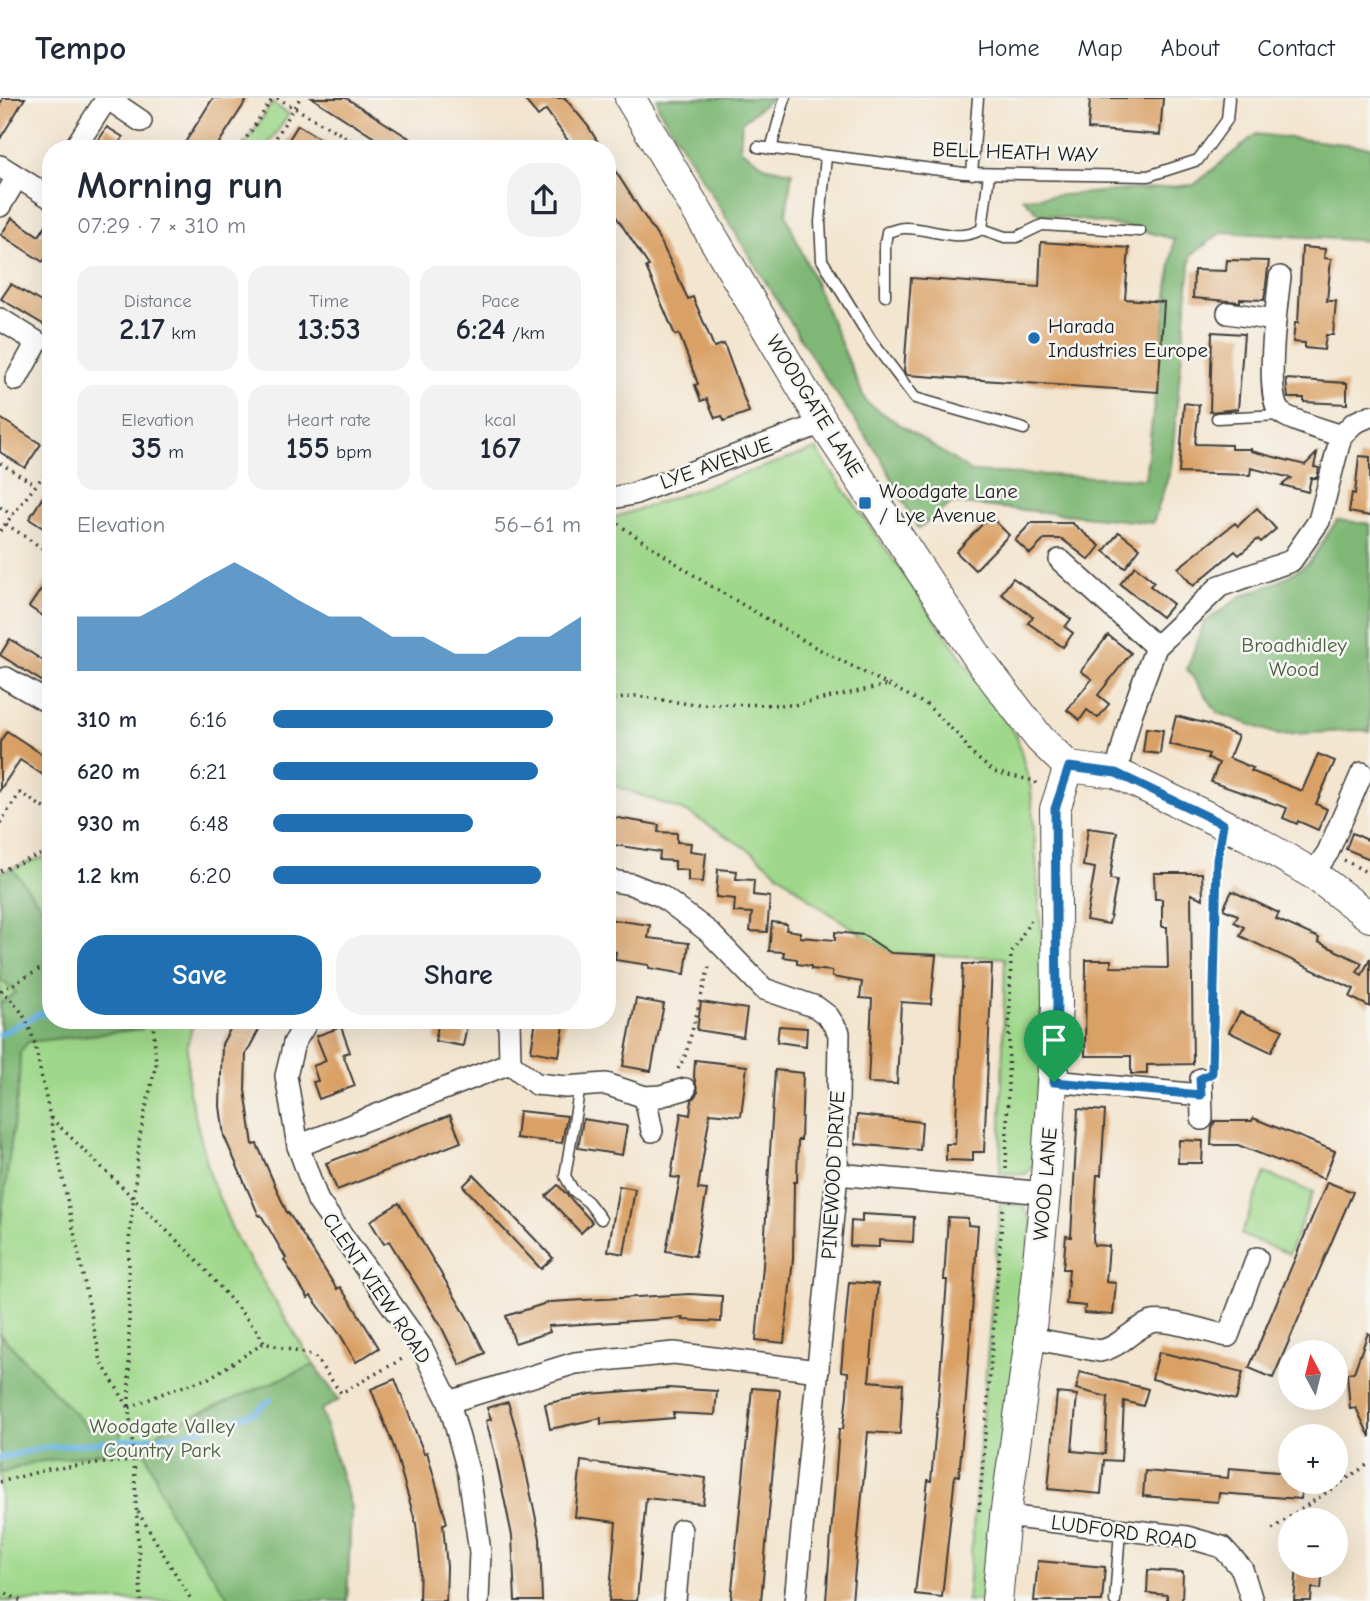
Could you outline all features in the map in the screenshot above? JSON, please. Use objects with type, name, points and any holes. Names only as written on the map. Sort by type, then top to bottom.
[{"type":"street","points":[[80,140],[107,98],[141,121]]},
{"type":"street","name":"WOODGATE LANE","points":[[631,98],[823,423],[983,665],[1040,739],[1069,767]]},
{"type":"street","points":[[0,206],[8,172],[42,189]]},
{"type":"street","points":[[1280,277],[1275,320],[1272,390],[1274,405],[1282,415],[1341,436]]},
{"type":"street","points":[[1228,313],[1275,320]]},
{"type":"street","points":[[0,318],[37,342],[16,380]]},
{"type":"street","points":[[1116,773],[1131,715],[1156,647],[1220,586],[1291,561],[1319,521],[1341,436],[1354,423],[1370,416]]},
{"type":"street","name":"LYE AVENUE","points":[[616,497],[632,494],[823,423]]},
{"type":"street","points":[[1060,560],[1156,647]]},
{"type":"street","points":[[6,678],[42,699]]},
{"type":"street","points":[[1069,767],[1116,773],[1223,824],[1320,863],[1370,916]]},
{"type":"street","name":"WOOD LANE","points":[[997,1601],[1045,1193],[1057,1005],[1055,809],[1069,767]]},
{"type":"street","points":[[1320,863],[1362,786]]},
{"type":"street","name":"PINEWOOD DRIVE","points":[[616,882],[631,884],[661,896],[713,936],[764,989],[817,1007],[828,1016],[839,1033],[837,1174],[795,1601]]},
{"type":"street","name":"CLENT VIEW ROAD","points":[[302,1029],[293,1043],[286,1076],[298,1146],[318,1202],[422,1348],[449,1402],[469,1474],[480,1552],[478,1601]]},
{"type":"street","points":[[509,1029],[510,1063],[536,1084],[606,1084],[645,1097],[660,1096],[681,1080]]},
{"type":"street","points":[[298,1146],[510,1063]]},
{"type":"street","points":[[1054,1082],[1201,1087],[1202,1119]]},
{"type":"street","points":[[645,1097],[652,1131]]},
{"type":"street","points":[[837,1174],[1045,1193]]},
{"type":"street","points":[[1030,1338],[1100,1351],[1111,1349],[1154,1321],[1228,1336],[1257,1258]]},
{"type":"street","points":[[449,1402],[575,1363],[674,1353],[818,1371]]},
{"type":"street","name":"LUDFORD ROAD","points":[[1005,1517],[1186,1537],[1222,1547],[1242,1569],[1252,1601]]},
{"type":"street","points":[[675,1601],[681,1530]]},
{"type":"lane","points":[[771,149],[785,98]]},
{"type":"lane","points":[[972,174],[978,98]]},
{"type":"lane","name":"BELL HEATH WAY","points":[[758,147],[972,174],[1148,176],[1199,160],[1227,120],[1229,98]]},
{"type":"lane","points":[[826,156],[820,222],[822,260],[871,340],[915,398],[1024,429]]},
{"type":"lane","points":[[885,296],[887,232],[904,228],[958,236],[975,234],[982,229],[989,174]]},
{"type":"lane","points":[[982,229],[1005,237],[1017,237],[1042,225],[1140,232]]},
{"type":"lane","points":[[1217,418],[1282,415]]},
{"type":"lane","points":[[580,1086],[565,1176],[573,1190],[588,1202],[601,1219]]},
{"type":"lane","points":[[1115,1601],[1120,1530]]},
{"type":"path","points":[[245,140],[275,98],[351,140]]},
{"type":"path","points":[[274,140],[300,98]]},
{"type":"path","points":[[0,463],[36,485]]},
{"type":"path","points":[[0,531],[42,477]]},
{"type":"path","points":[[0,507],[12,515]]},
{"type":"path","points":[[6,523],[42,548]]},
{"type":"path","points":[[616,523],[704,582],[815,647],[933,710],[961,738],[971,753],[994,772],[1035,781]]},
{"type":"path","points":[[616,699],[635,696],[690,704],[794,705],[890,685]]},
{"type":"path","points":[[0,823],[20,793],[42,806]]},
{"type":"path","points":[[1201,1087],[1212,1073],[1217,860],[1223,824]]},
{"type":"path","points":[[0,871],[42,854]]},
{"type":"path","points":[[1320,863],[1370,874]]},
{"type":"path","points":[[681,1080],[708,973],[713,936]]},
{"type":"path","points":[[42,967],[1,990],[17,1004],[27,1020],[101,1362],[129,1408]]},
{"type":"path","points":[[141,1601],[129,1408],[129,1241],[140,1135],[156,1064],[154,1029]]},
{"type":"path","points":[[49,1116],[198,1261],[258,1332],[264,1343],[314,1356],[341,1393],[422,1348]]},
{"type":"path","points":[[129,1408],[209,1378],[264,1343]]},
{"type":"path","points":[[0,1482],[49,1469],[134,1460]]},
{"type":"path","points":[[1272,1529],[1370,1463]]},
{"type":"path","points":[[136,1510],[153,1533],[192,1601]]},
{"type":"path","points":[[0,1590],[21,1601]]},
{"type":"green space","points":[[657,98],[772,98],[742,122],[740,149],[767,167],[792,172],[786,215],[866,402],[972,472],[1145,479],[1174,239],[1129,227],[1039,214],[1023,198],[1194,185],[1256,134],[1370,147],[1370,241],[1222,232],[1191,255],[1171,468],[1153,523],[952,503],[918,529],[881,458],[820,370],[659,109]]},
{"type":"green space","points":[[272,103],[289,114],[271,140],[248,140]]},
{"type":"green space","points":[[816,449],[1017,737],[1031,789],[1043,956],[1042,1060],[1034,1165],[1026,1174],[1000,1173],[1005,958],[891,953],[820,907],[752,852],[687,812],[616,786],[616,517]]},
{"type":"green space","name":"Broadhidley Wood","points":[[1337,520],[1370,524],[1370,732],[1362,730],[1279,735],[1218,713],[1187,669],[1204,623],[1242,596],[1278,582],[1309,563]]},
{"type":"green space","name":"Woodgate Valley Country Park","points":[[42,858],[42,1029],[192,1029],[187,1047],[189,1092],[211,1179],[235,1236],[314,1365],[339,1400],[321,1410],[351,1508],[347,1601],[0,1601],[0,872]]},
{"type":"green space","points":[[12,868],[42,908],[42,1029],[142,1029],[28,1042],[20,1052],[19,1081],[0,1228],[0,1004],[16,993],[0,979],[0,872]]},
{"type":"green space","points":[[1265,1173],[1313,1192],[1289,1254],[1241,1235]]},
{"type":"green space","points":[[1000,1201],[1024,1207],[1032,1223],[988,1601],[967,1601]]},
{"type":"green space","points":[[0,1334],[88,1428],[121,1429],[120,1450],[30,1463],[0,1474]]},
{"type":"green space","points":[[314,1365],[339,1400],[321,1410],[351,1508],[347,1601],[231,1601],[170,1514],[143,1446],[166,1427]]},
{"type":"building","points":[[3,98],[25,98],[0,139],[0,104]]},
{"type":"building","points":[[213,98],[248,98],[221,140],[187,140]]},
{"type":"building","points":[[312,98],[346,98],[412,140],[378,140]]},
{"type":"building","points":[[523,98],[565,98],[597,140],[568,140],[546,110],[538,116]]},
{"type":"building","points":[[1090,98],[1163,98],[1160,135],[1088,129]]},
{"type":"building","points":[[298,125],[322,140],[289,140]]},
{"type":"building","points":[[107,127],[123,137],[121,140],[99,140]]},
{"type":"building","points":[[616,172],[661,242],[688,299],[693,297],[714,347],[724,344],[749,412],[724,421],[722,416],[715,418],[707,399],[701,401],[695,385],[698,384],[679,334],[675,335],[646,267],[649,266],[616,216]]},
{"type":"building","points":[[12,218],[39,236],[42,231],[42,261],[1,235]]},
{"type":"building","name":"Harada Industries Europe","points":[[1041,242],[1129,248],[1125,299],[1164,302],[1158,392],[907,375],[904,371],[911,278],[1039,287]]},
{"type":"building","points":[[1302,247],[1325,249],[1324,258],[1331,259],[1327,301],[1336,301],[1333,335],[1326,335],[1324,350],[1305,348],[1305,343],[1293,342],[1295,323],[1298,323]]},
{"type":"building","points":[[1227,260],[1269,261],[1264,300],[1240,299],[1240,302],[1193,298],[1194,270],[1226,271]]},
{"type":"building","points":[[11,284],[42,303],[42,324],[1,299]]},
{"type":"building","points":[[1212,332],[1244,334],[1238,409],[1210,412]]},
{"type":"building","points":[[1286,379],[1347,383],[1347,404],[1304,402],[1304,398],[1288,398]]},
{"type":"building","points":[[1184,403],[1199,405],[1195,444],[1231,445],[1231,449],[1251,449],[1305,465],[1317,453],[1314,467],[1319,468],[1317,478],[1311,478],[1308,492],[1282,485],[1291,478],[1251,468],[1250,475],[1179,473]]},
{"type":"building","points":[[0,418],[41,444],[25,468],[0,452]]},
{"type":"building","points":[[1359,456],[1370,457],[1370,516],[1349,512],[1352,493],[1355,494]]},
{"type":"building","points":[[42,498],[42,527],[29,519]]},
{"type":"building","points":[[1257,508],[1276,529],[1261,542],[1258,539],[1239,555],[1235,551],[1193,586],[1178,568],[1235,523],[1238,526]]},
{"type":"building","points":[[990,516],[1009,535],[975,570],[956,552]]},
{"type":"building","points":[[1031,523],[1072,523],[1100,546],[1089,560],[1062,539],[1045,539],[1030,554],[1015,540]]},
{"type":"building","points":[[1119,532],[1140,548],[1125,568],[1104,551]]},
{"type":"building","points":[[1135,566],[1154,582],[1150,586],[1173,604],[1162,617],[1120,584]]},
{"type":"building","points":[[1013,578],[1071,619],[1065,627],[1073,633],[1063,647],[1028,623],[1033,617],[1001,594]]},
{"type":"building","points":[[42,588],[42,615],[29,607]]},
{"type":"building","points":[[1108,635],[1131,653],[1098,695],[1109,704],[1098,718],[1087,710],[1080,720],[1067,710],[1092,679],[1081,671]]},
{"type":"building","points":[[10,639],[42,660],[42,681],[0,655]]},
{"type":"building","points":[[1176,716],[1208,724],[1238,736],[1229,758],[1253,768],[1251,771],[1302,791],[1318,754],[1335,761],[1316,804],[1327,809],[1318,830],[1283,818],[1287,808],[1211,782],[1219,763],[1207,758],[1209,754],[1169,744]]},
{"type":"building","points":[[1146,728],[1163,730],[1160,754],[1143,752]]},
{"type":"building","points":[[7,731],[42,754],[42,774],[20,760],[0,790],[0,742]]},
{"type":"building","points":[[616,818],[659,825],[658,832],[677,833],[677,842],[691,843],[690,851],[706,853],[703,882],[688,881],[688,870],[675,869],[675,861],[659,860],[660,852],[616,845]]},
{"type":"building","points":[[1088,828],[1117,832],[1110,879],[1117,880],[1109,924],[1086,920],[1095,868],[1083,866]]},
{"type":"building","points":[[1352,833],[1370,841],[1370,859],[1346,849]]},
{"type":"building","points":[[718,869],[737,871],[736,879],[754,880],[753,895],[770,897],[767,932],[750,931],[752,913],[734,912],[735,899],[716,897]]},
{"type":"building","points":[[1154,873],[1202,873],[1203,899],[1191,894],[1193,1064],[1147,1065],[1147,1074],[1131,1074],[1131,1056],[1085,1056],[1086,960],[1111,960],[1111,967],[1168,968],[1167,927],[1162,927],[1162,899],[1155,899]]},
{"type":"building","points":[[1232,891],[1279,913],[1276,919],[1319,938],[1318,942],[1362,963],[1357,972],[1362,975],[1370,958],[1370,1007],[1350,997],[1354,989],[1240,936],[1244,927],[1234,922],[1238,915],[1223,909]]},
{"type":"building","points":[[616,920],[650,925],[648,938],[689,943],[685,974],[649,968],[649,965],[616,960]]},
{"type":"building","points":[[772,922],[787,924],[786,930],[800,932],[800,937],[835,940],[835,932],[864,935],[891,953],[936,955],[931,1004],[901,1002],[897,1084],[868,1083],[872,999],[860,998],[862,982],[832,977],[832,971],[811,969],[811,966],[797,964],[797,959],[783,957],[784,952],[769,951]]},
{"type":"building","points":[[963,964],[992,964],[984,1152],[973,1152],[973,1161],[946,1160],[946,1144],[955,1144]]},
{"type":"building","points":[[636,999],[664,1004],[651,1071],[623,1066]]},
{"type":"building","points":[[701,1002],[747,1009],[743,1037],[697,1030]]},
{"type":"building","points":[[1240,1012],[1283,1030],[1271,1052],[1229,1032]]},
{"type":"building","points":[[779,1026],[807,1028],[806,1046],[777,1042]]},
{"type":"building","points":[[230,1029],[259,1029],[246,1054],[245,1090],[253,1145],[257,1144],[287,1213],[337,1289],[340,1287],[354,1307],[379,1348],[356,1362],[341,1336],[311,1296],[308,1298],[284,1260],[286,1258],[261,1215],[259,1216],[224,1136],[220,1106],[222,1044]]},
{"type":"building","points":[[342,1029],[350,1052],[343,1054],[355,1086],[319,1099],[313,1082],[318,1081],[313,1066],[326,1061],[316,1036]]},
{"type":"building","points":[[437,1029],[466,1029],[463,1046],[435,1041]]},
{"type":"building","points":[[535,1029],[564,1029],[559,1056],[531,1051]]},
{"type":"building","points":[[695,1060],[747,1066],[741,1116],[710,1113],[698,1189],[707,1190],[695,1256],[666,1251],[680,1178],[671,1177],[681,1113],[690,1115],[692,1100],[698,1092],[694,1077]]},
{"type":"building","points":[[775,1070],[803,1073],[801,1140],[798,1140],[797,1182],[794,1182],[793,1259],[784,1343],[756,1340]]},
{"type":"building","points":[[1078,1109],[1105,1111],[1093,1239],[1094,1245],[1109,1246],[1106,1282],[1116,1283],[1113,1315],[1084,1313],[1085,1306],[1066,1304],[1069,1269],[1063,1269],[1066,1236],[1071,1237]]},
{"type":"building","points":[[519,1111],[567,1116],[562,1143],[516,1138]]},
{"type":"building","points":[[450,1115],[461,1142],[337,1190],[326,1163]]},
{"type":"building","points":[[857,1115],[922,1122],[920,1150],[855,1144]]},
{"type":"building","points":[[1253,1118],[1335,1151],[1324,1179],[1238,1145],[1211,1145],[1215,1121],[1252,1121]]},
{"type":"building","points":[[583,1119],[627,1126],[622,1155],[578,1148]]},
{"type":"building","points":[[1179,1140],[1203,1141],[1202,1163],[1178,1163]]},
{"type":"building","points":[[474,1175],[553,1258],[541,1269],[463,1186]]},
{"type":"building","points":[[1327,1182],[1353,1192],[1289,1340],[1278,1340],[1278,1366],[1273,1378],[1249,1368]]},
{"type":"building","points":[[558,1185],[592,1222],[581,1233],[546,1196]]},
{"type":"building","points":[[619,1186],[635,1189],[624,1254],[608,1251]]},
{"type":"building","points":[[399,1203],[467,1317],[485,1353],[460,1365],[441,1326],[389,1241],[384,1244],[370,1221]]},
{"type":"building","points":[[862,1214],[914,1217],[913,1242],[879,1240],[879,1247],[850,1246],[851,1221],[862,1222]]},
{"type":"building","points":[[948,1217],[968,1218],[968,1225],[978,1226],[959,1476],[955,1475],[942,1597],[915,1594],[928,1480],[931,1481],[938,1404],[947,1280],[944,1280]]},
{"type":"building","points":[[849,1282],[878,1284],[869,1381],[903,1384],[900,1434],[868,1432],[852,1601],[826,1601],[839,1429],[843,1429],[847,1395],[848,1372],[841,1371]]},
{"type":"building","points":[[690,1294],[722,1296],[721,1322],[683,1318],[548,1326],[550,1332],[515,1343],[506,1316],[550,1302]]},
{"type":"building","points":[[1368,1333],[1370,1437],[1356,1408],[1350,1409],[1348,1373],[1354,1372]]},
{"type":"building","points":[[1159,1352],[1243,1372],[1236,1400],[1152,1379]]},
{"type":"building","points":[[1080,1372],[1148,1389],[1143,1406],[1124,1401],[1121,1461],[1104,1460],[1101,1494],[1048,1489],[1057,1393],[1077,1395],[1072,1451],[1105,1454],[1108,1397],[1076,1389]]},
{"type":"building","points":[[395,1379],[424,1453],[427,1452],[447,1523],[443,1524],[447,1567],[446,1601],[419,1601],[420,1561],[416,1524],[394,1447],[371,1389]]},
{"type":"building","points":[[668,1388],[717,1391],[715,1415],[673,1413],[674,1418],[601,1424],[601,1418],[550,1429],[545,1404],[590,1394]]},
{"type":"building","points":[[752,1388],[780,1390],[761,1601],[731,1600]]},
{"type":"building","points":[[508,1402],[520,1443],[540,1538],[542,1601],[515,1601],[512,1536],[486,1421],[491,1419],[487,1408]]},
{"type":"building","points":[[581,1461],[706,1478],[703,1504],[646,1498],[637,1601],[609,1601],[616,1522],[575,1517]]},
{"type":"building","points":[[1229,1468],[1278,1472],[1278,1494],[1301,1494],[1301,1499],[1219,1493],[1218,1502],[1143,1496],[1145,1471],[1228,1478]]},
{"type":"building","points":[[1038,1561],[1105,1567],[1102,1601],[1034,1601]]},
{"type":"building","points":[[1148,1570],[1183,1572],[1182,1601],[1167,1601],[1167,1595],[1147,1593]]},
{"type":"building","points":[[1296,1578],[1322,1578],[1321,1589],[1312,1588],[1311,1601],[1294,1601]]},
{"type":"waterway","points":[[0,1034],[42,1014]]},
{"type":"waterway","points":[[0,1458],[42,1448],[185,1434],[254,1413],[270,1400]]},
{"type":"place","name":"Harada Industries Europe","points":[[1034,338]]},
{"type":"place","name":"Woodgate Lane / Lye Avenue","points":[[865,503]]},
{"type":"route","points":[[1069,767],[1116,773],[1223,824],[1217,860],[1212,1073],[1200,1079],[1201,1095],[1054,1082],[1057,1005],[1054,926],[1055,809],[1069,767]]}]
